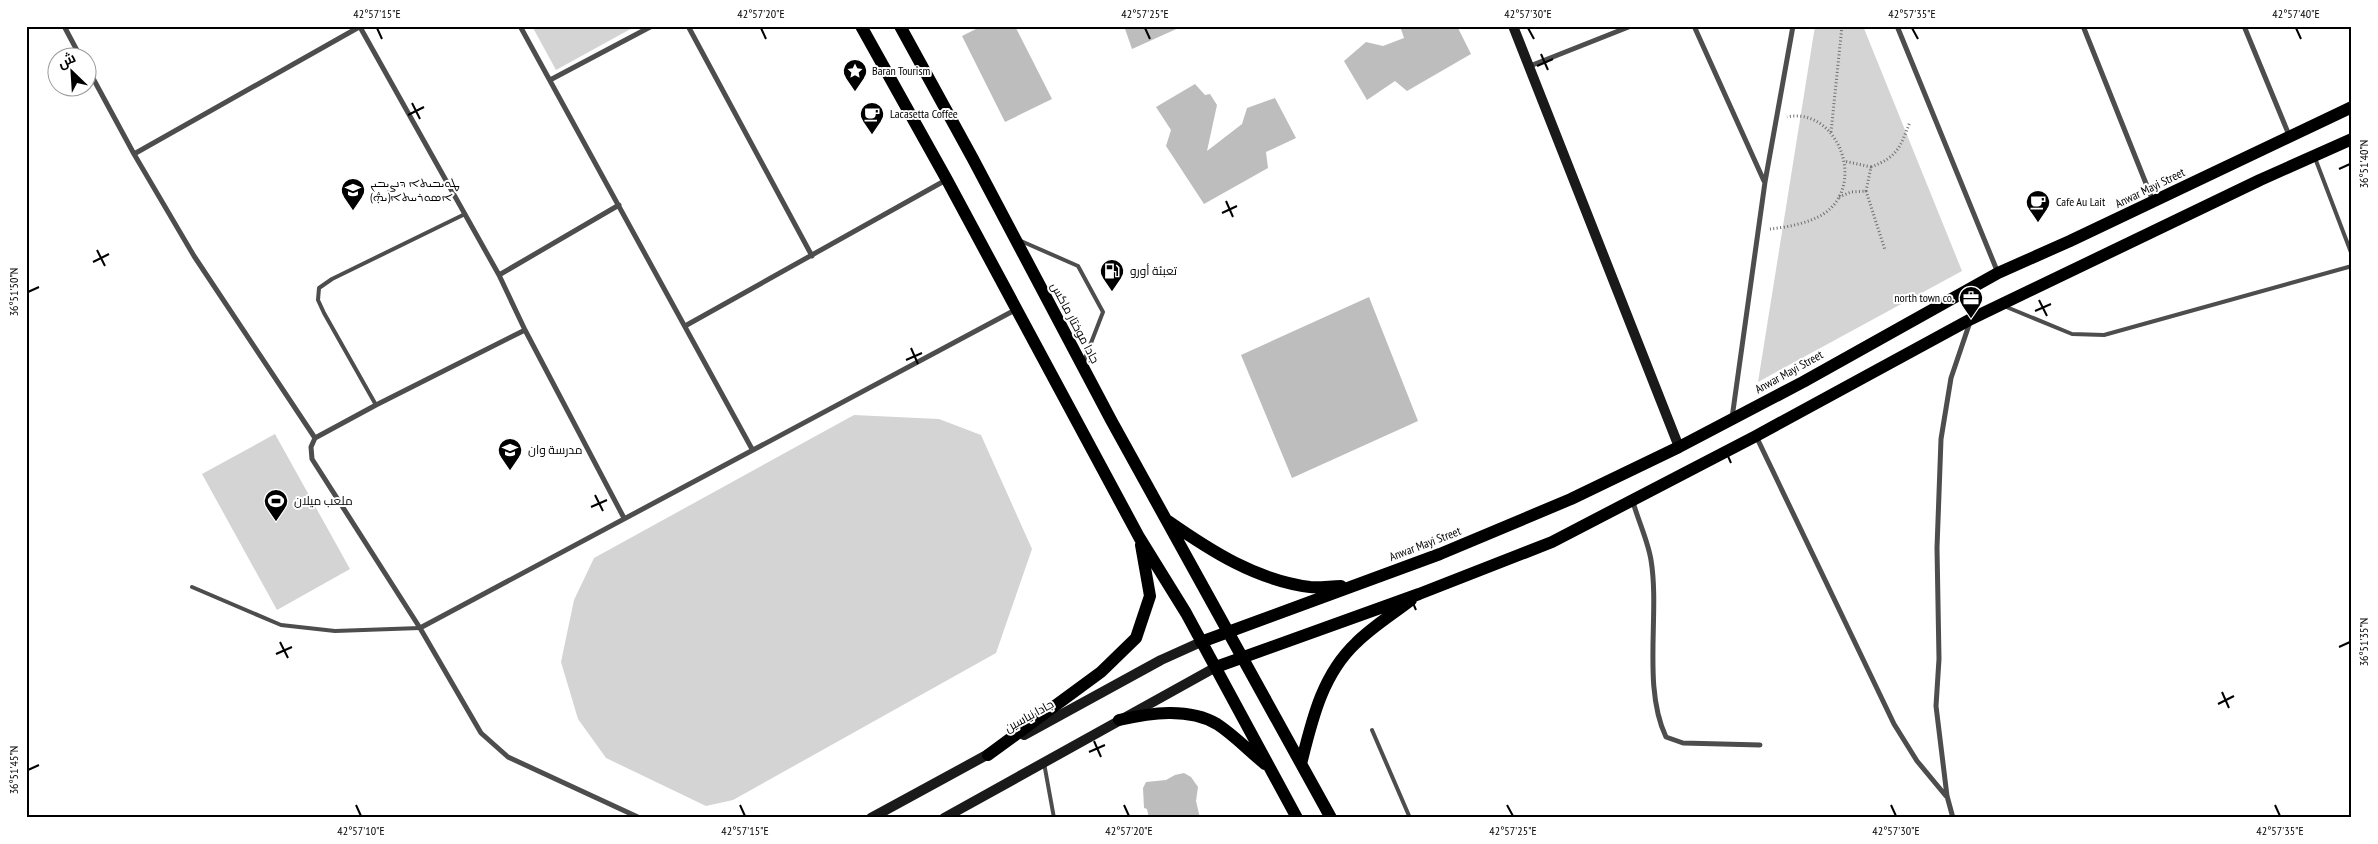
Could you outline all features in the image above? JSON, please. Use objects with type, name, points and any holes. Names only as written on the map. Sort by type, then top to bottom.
[{"type":"main road","points":[[860,26],[947,180],[1139,537],[1216,667],[1296,818]]},
{"type":"main road","name":"جادا موختار ماكس","points":[[900,26],[1240,657],[1331,818]]},
{"type":"main road","name":"Anwar Mayi Street","points":[[1202,642],[1440,554],[1571,499],[1732,419],[1998,273],[2153,202],[2352,107]]},
{"type":"main road","points":[[1216,667],[1419,594],[1552,542],[1756,436],[1971,319],[2352,140]]},
{"type":"main road","points":[[1165,519],[1212,551],[1252,572],[1311,587],[1354,585]]},
{"type":"main road","points":[[988,755],[1101,672],[1136,638],[1150,596],[1139,537]]},
{"type":"main road","points":[[1301,764],[1318,700],[1335,666],[1356,642],[1419,594]]},
{"type":"main road","points":[[1119,720],[1147,714],[1184,713],[1216,724],[1270,768]]},
{"type":"street","points":[[134,154],[361,26],[499,275],[525,330],[624,518]]},
{"type":"street","points":[[520,26],[752,449]]},
{"type":"street","points":[[550,80],[652,26]]},
{"type":"street","points":[[688,26],[812,256]]},
{"type":"street","points":[[1513,26],[1679,447]]},
{"type":"street","points":[[1530,66],[1631,26]]},
{"type":"street","points":[[1694,26],[1765,182]]},
{"type":"street","points":[[1732,419],[1765,182],[1793,26]]},
{"type":"street","points":[[1897,26],[1998,273]]},
{"type":"street","points":[[2083,26],[2153,202]]},
{"type":"street","points":[[2244,26],[2290,136]]},
{"type":"street","points":[[67,27],[76,48]]},
{"type":"street","points":[[98,87],[134,154],[194,256],[315,438]]},
{"type":"street","points":[[685,326],[947,180]]},
{"type":"street","points":[[499,275],[618,205]]},
{"type":"street","points":[[420,628],[1016,309]]},
{"type":"street","points":[[1953,818],[1947,796],[1936,706],[1939,659],[1937,548],[1941,439],[1951,378],[1971,319]]},
{"type":"street","points":[[525,330],[315,438],[311,447],[312,459],[420,628],[481,732],[508,757],[640,818]]},
{"type":"street","points":[[1756,436],[1894,724],[1917,761],[1947,796]]},
{"type":"street","points":[[1632,501],[1651,560],[1655,695],[1659,723],[1666,737],[1683,743],[1760,745]]},
{"type":"street","name":"جادا نیاسین","points":[[872,818],[1161,660],[1202,642]]},
{"type":"street","points":[[944,818],[1216,667]]},
{"type":"lane","points":[[2315,156],[2352,255]]},
{"type":"lane","points":[[376,405],[324,313],[318,300],[319,288],[332,279],[465,214]]},
{"type":"lane","points":[[1015,238],[1078,266],[1103,312],[1082,366]]},
{"type":"lane","points":[[2002,305],[2072,334],[2104,335],[2352,266]]},
{"type":"lane","points":[[192,588],[281,625],[335,631],[420,628]]},
{"type":"lane","points":[[1372,730],[1410,818]]},
{"type":"lane","points":[[1044,762],[1054,818]]},
{"type":"path","points":[[1831,133],[1842,26]]},
{"type":"path","points":[[1758,230],[1789,226],[1816,217],[1830,208],[1838,197],[1843,182],[1844,161],[1842,153],[1831,133],[1824,126],[1812,119],[1796,115],[1776,119]]},
{"type":"path","points":[[1844,161],[1871,167],[1893,156],[1901,147],[1910,122]]},
{"type":"path","points":[[1871,167],[1866,191],[1885,250]]},
{"type":"path","points":[[1838,197],[1851,192],[1866,191]]},
{"type":"shaded area","points":[[532,26],[636,26],[556,70]]},
{"type":"shaded area","points":[[1815,26],[1863,26],[1962,271],[1758,382]]},
{"type":"shaded area","points":[[854,415],[939,419],[981,435],[1032,549],[996,653],[733,800],[706,806],[606,758],[578,719],[561,662],[574,600],[594,558]]},
{"type":"shaded area","name":"ملعب ميلان","points":[[275,434],[350,569],[277,610],[202,474]]},
{"type":"building","points":[[982,26],[1015,26],[1052,99],[1005,122],[962,36]]},
{"type":"building","points":[[1124,26],[1183,26],[1132,49]]},
{"type":"building","points":[[1400,26],[1457,26],[1471,54],[1407,91],[1395,81],[1367,100],[1344,61],[1366,42],[1383,46],[1404,38]]},
{"type":"building","points":[[1195,84],[1205,95],[1210,94],[1217,105],[1207,151],[1242,124],[1247,108],[1275,98],[1296,138],[1266,152],[1268,168],[1204,204],[1166,146],[1171,130],[1156,107]]},
{"type":"building","points":[[1369,297],[1418,421],[1292,478],[1241,355]]},
{"type":"building","points":[[1184,773],[1191,777],[1198,787],[1196,801],[1200,818],[1149,818],[1147,809],[1144,808],[1143,788],[1146,782],[1166,780]]},
{"type":"place","name":"Baran Tourism","points":[[855,92]]},
{"type":"place","name":"Lacasetta Coffee","points":[[872,135]]},
{"type":"place","name":"ܛܘܝܒܝܬܐ ܕܢܨܝܒܝܢ ܐܣܘܪܝܝܬܐ(ܞ)","points":[[353,211]]},
{"type":"place","name":"Cafe Au Lait","points":[[2038,223]]},
{"type":"place","name":"تعبئة أورو","points":[[1112,292]]},
{"type":"place","name":"north town co.","points":[[1971,319]]},
{"type":"place","name":"مدرسة وان","points":[[510,471]]},
{"type":"place","name":"ملعب ميلان","points":[[276,522]]}]
